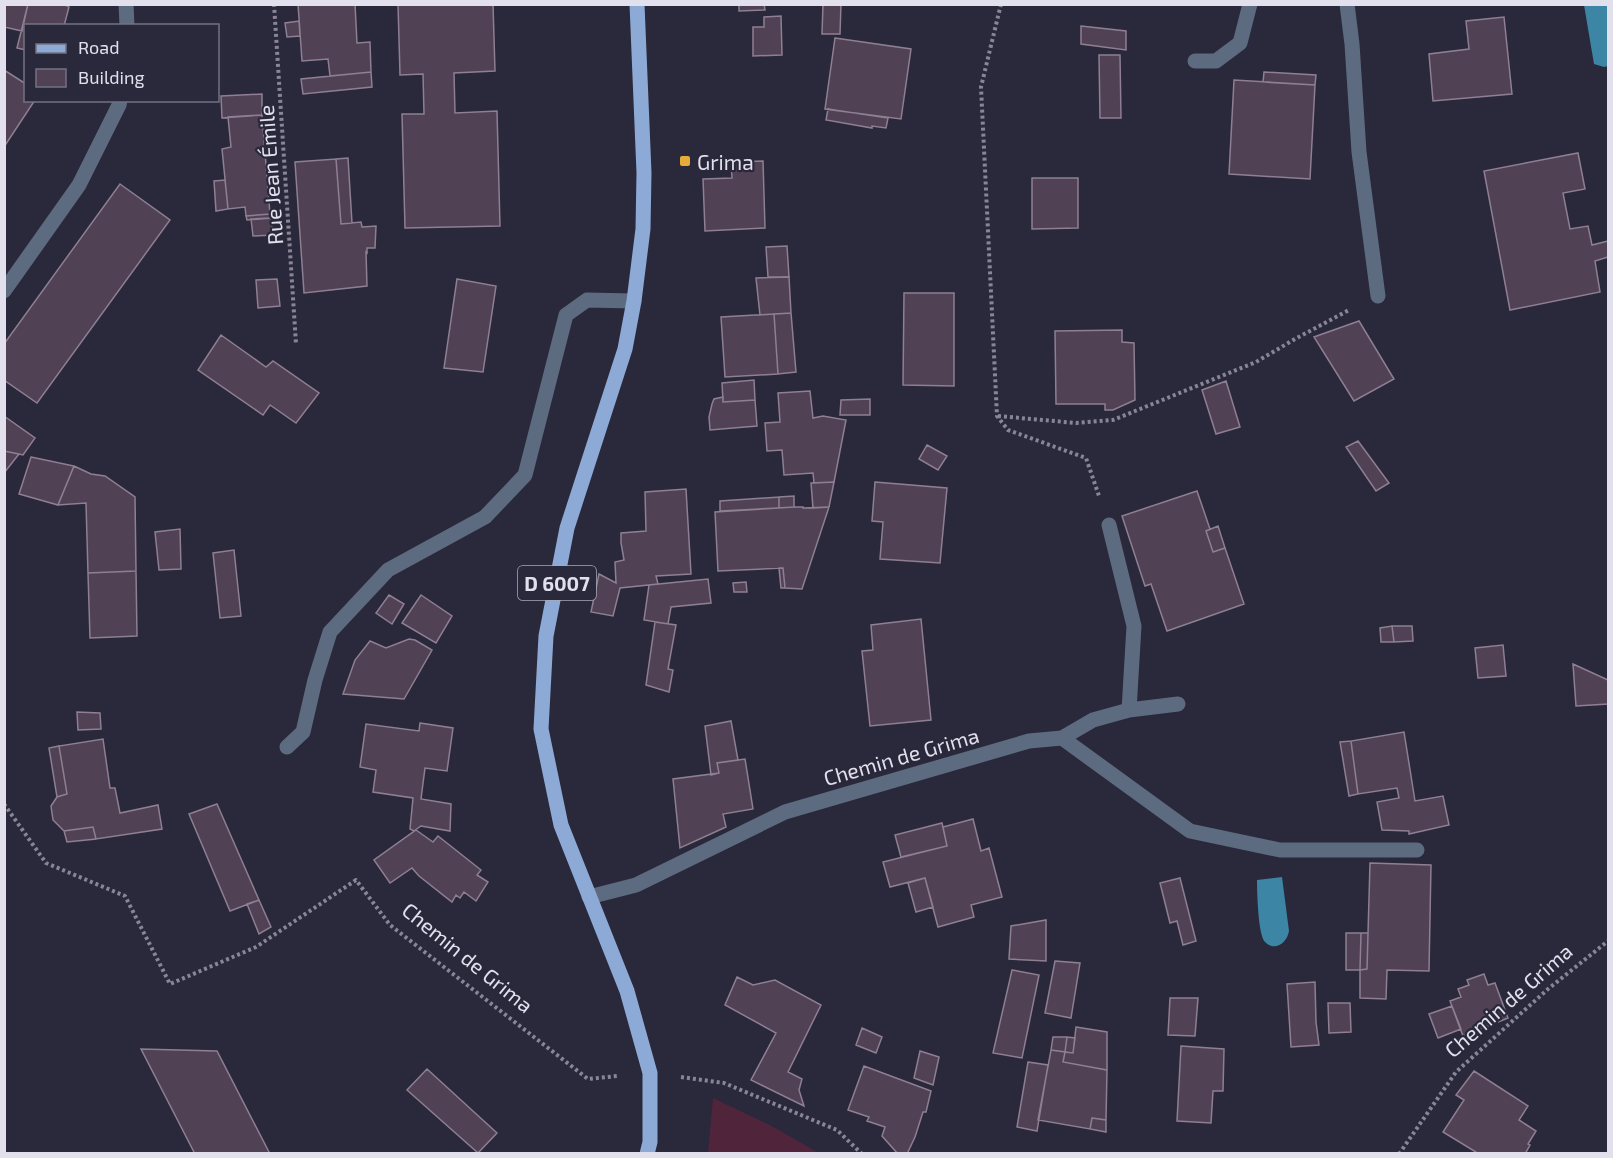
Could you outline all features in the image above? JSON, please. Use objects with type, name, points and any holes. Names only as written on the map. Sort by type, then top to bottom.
[{"type":"main road","name":"D 6007","points":[[637,4],[644,173],[643,229],[634,301],[626,349],[567,528],[546,636],[541,729],[561,825],[627,991],[650,1073],[650,1142],[647,1154]]},
{"type":"street","points":[[126,4],[127,24]]},
{"type":"street","points":[[1195,61],[1216,61],[1240,43],[1250,4]]},
{"type":"street","points":[[1347,4],[1359,152],[1378,296]]},
{"type":"street","points":[[4,291],[79,185],[120,102]]},
{"type":"street","points":[[287,747],[303,732],[315,680],[330,632],[388,570],[485,517],[525,475],[566,315],[587,300],[634,301]]},
{"type":"street","points":[[1108,525],[1134,626],[1129,710]]},
{"type":"street","name":"Chemin de Grima","points":[[589,897],[636,885],[784,812],[1029,741],[1062,738],[1093,720],[1129,710],[1178,704]]},
{"type":"street","points":[[1062,738],[1190,831],[1280,850],[1418,850]]},
{"type":"path","name":"Rue Jean Émile","points":[[274,4],[296,344]]},
{"type":"path","points":[[1001,4],[981,87],[997,416],[1008,430],[1086,458],[1108,525]]},
{"type":"path","points":[[997,416],[1076,423],[1113,420],[1256,362],[1378,296]]},
{"type":"path","name":"Chemin de Grima","points":[[4,804],[46,863],[125,896],[170,984],[256,947],[356,880],[390,925],[588,1079],[650,1073],[724,1083],[837,1130],[862,1154]]},
{"type":"path","name":"Chemin de Grima","points":[[1399,1154],[1456,1072],[1548,989],[1608,941]]},
{"type":"shaded area","points":[[713,1098],[770,1125],[819,1153],[708,1153]]},
{"type":"water","points":[[1584,5],[1608,5],[1608,66],[1594,64]]},
{"type":"water","points":[[1282,877],[1289,931],[1286,939],[1280,945],[1273,946],[1265,942],[1261,931],[1257,880]]},
{"type":"building","points":[[4,4],[28,4],[22,31],[4,27]]},
{"type":"building","points":[[28,4],[64,4],[69,7],[65,24],[24,24],[24,50],[17,48]]},
{"type":"building","points":[[298,4],[355,4],[357,43],[370,42],[371,72],[330,76],[328,59],[302,61]]},
{"type":"building","points":[[398,4],[493,4],[495,71],[454,73],[455,113],[497,111],[500,226],[405,228],[402,114],[424,114],[423,74],[400,75]]},
{"type":"building","points":[[739,4],[764,4],[765,10],[739,11]]},
{"type":"building","points":[[823,4],[841,4],[840,34],[822,34]]},
{"type":"building","points":[[781,16],[782,55],[753,56],[753,27],[764,27],[764,17]]},
{"type":"building","points":[[1504,17],[1512,94],[1433,101],[1429,54],[1469,49],[1466,21]]},
{"type":"building","points":[[299,21],[300,36],[287,37],[285,23]]},
{"type":"building","points":[[1081,26],[1126,31],[1126,50],[1081,44]]},
{"type":"building","points":[[835,38],[911,49],[901,119],[825,109]]},
{"type":"building","points":[[1099,55],[1120,55],[1121,118],[1100,118]]},
{"type":"building","points":[[4,70],[24,83],[24,102],[34,102],[4,147]]},
{"type":"building","points":[[371,72],[372,87],[303,94],[301,79]]},
{"type":"building","points":[[1264,72],[1316,75],[1315,85],[1263,82]]},
{"type":"building","points":[[1234,80],[1315,85],[1310,179],[1229,174]]},
{"type":"building","points":[[262,94],[262,115],[222,118],[221,96]]},
{"type":"building","points":[[828,109],[888,118],[886,128],[872,126],[872,128],[826,120]]},
{"type":"building","points":[[262,115],[270,214],[246,216],[245,207],[228,209],[222,149],[231,147],[228,117]]},
{"type":"building","points":[[1578,153],[1585,189],[1563,193],[1570,229],[1588,226],[1592,245],[1608,241],[1608,257],[1595,261],[1600,292],[1510,310],[1484,171]]},
{"type":"building","points":[[348,158],[352,223],[341,224],[336,159]]},
{"type":"building","points":[[336,159],[341,224],[361,222],[362,227],[376,226],[375,248],[367,248],[366,252],[367,286],[304,293],[295,162]]},
{"type":"building","points":[[763,161],[765,228],[705,231],[703,179],[732,178],[731,162]]},
{"type":"building","points":[[1032,178],[1078,178],[1078,228],[1032,229]]},
{"type":"building","points":[[225,180],[228,209],[216,211],[214,181]]},
{"type":"building","points":[[120,184],[170,220],[37,403],[4,380],[4,344]]},
{"type":"building","points":[[270,214],[271,218],[247,220],[246,216]]},
{"type":"building","points":[[271,218],[273,235],[253,236],[251,219]]},
{"type":"building","points":[[787,246],[789,277],[768,277],[766,247]]},
{"type":"building","points":[[789,277],[791,313],[760,315],[756,278]]},
{"type":"building","points":[[277,279],[280,306],[258,308],[256,280]]},
{"type":"building","points":[[457,279],[496,286],[483,372],[444,368]]},
{"type":"building","points":[[904,293],[954,293],[954,386],[903,385]]},
{"type":"building","points":[[791,313],[796,372],[778,374],[774,314]]},
{"type":"building","points":[[774,314],[778,374],[725,377],[721,317]]},
{"type":"building","points":[[1359,321],[1394,379],[1354,401],[1314,337]]},
{"type":"building","points":[[1122,330],[1122,342],[1134,343],[1135,400],[1113,410],[1105,410],[1105,404],[1056,404],[1055,331]]},
{"type":"building","points":[[221,335],[266,367],[273,361],[319,393],[296,423],[270,405],[263,415],[198,370]]},
{"type":"building","points":[[754,380],[755,400],[723,402],[722,383]]},
{"type":"building","points":[[1226,381],[1240,427],[1216,434],[1202,390]]},
{"type":"building","points":[[810,391],[813,418],[823,416],[846,420],[834,482],[814,483],[813,473],[784,475],[782,450],[767,451],[765,423],[780,422],[778,393]]},
{"type":"building","points":[[723,397],[723,402],[755,400],[757,426],[710,430],[709,417],[712,404],[714,399]]},
{"type":"building","points":[[870,399],[870,415],[840,415],[841,400]]},
{"type":"building","points":[[4,416],[35,438],[23,455],[4,451]]},
{"type":"building","points":[[1358,441],[1389,483],[1376,491],[1346,447]]},
{"type":"building","points":[[927,445],[947,456],[938,470],[919,459]]},
{"type":"building","points":[[4,451],[19,454],[4,473]]},
{"type":"building","points":[[31,457],[74,466],[58,505],[19,494]]},
{"type":"building","points":[[74,466],[91,474],[105,476],[135,497],[136,571],[88,573],[86,503],[58,505]]},
{"type":"building","points":[[834,482],[829,507],[813,508],[811,483]]},
{"type":"building","points":[[875,482],[947,488],[940,563],[880,559],[883,522],[872,521]]},
{"type":"building","points":[[686,489],[691,574],[656,576],[658,584],[620,588],[613,616],[591,612],[599,574],[616,583],[615,562],[624,560],[621,533],[646,531],[645,492]]},
{"type":"building","points":[[1197,491],[1210,529],[1206,531],[1213,552],[1225,548],[1244,604],[1167,631],[1151,584],[1145,586],[1122,516]]},
{"type":"building","points":[[794,496],[794,507],[779,508],[779,497]]},
{"type":"building","points":[[779,497],[779,508],[720,511],[720,501]]},
{"type":"building","points":[[829,507],[802,589],[785,588],[783,568],[718,571],[715,512]]},
{"type":"building","points":[[1218,526],[1225,548],[1213,552],[1206,531]]},
{"type":"building","points":[[180,529],[181,569],[159,570],[155,532]]},
{"type":"building","points":[[234,550],[241,616],[220,618],[213,553]]},
{"type":"building","points":[[779,568],[783,568],[785,588],[781,588]]},
{"type":"building","points":[[136,571],[137,636],[90,638],[88,573]]},
{"type":"building","points":[[708,579],[711,603],[671,607],[668,624],[644,620],[649,585]]},
{"type":"building","points":[[746,582],[747,592],[734,592],[733,583]]},
{"type":"building","points":[[389,595],[404,604],[392,624],[376,613]]},
{"type":"building","points":[[421,595],[452,616],[436,643],[402,623]]},
{"type":"building","points":[[921,619],[931,720],[870,726],[862,651],[873,650],[871,625]]},
{"type":"building","points":[[655,622],[676,625],[668,669],[673,670],[669,692],[646,685]]},
{"type":"building","points":[[1392,626],[1412,626],[1413,641],[1394,642]]},
{"type":"building","points":[[1392,626],[1394,642],[1381,642],[1380,628]]},
{"type":"building","points":[[409,639],[432,650],[404,699],[343,694],[355,660],[370,641],[386,648]]},
{"type":"building","points":[[1503,645],[1506,676],[1478,678],[1475,648]]},
{"type":"building","points":[[1573,664],[1608,680],[1608,704],[1576,706]]},
{"type":"building","points":[[77,712],[100,713],[101,729],[78,730]]},
{"type":"building","points":[[731,721],[738,760],[717,763],[719,773],[711,775],[705,726]]},
{"type":"building","points":[[420,723],[453,728],[447,771],[425,768],[421,799],[451,804],[450,831],[421,826],[414,831],[410,829],[413,798],[373,792],[376,770],[360,767],[366,724],[419,731]]},
{"type":"building","points":[[1404,732],[1415,801],[1443,796],[1449,825],[1409,834],[1409,831],[1382,830],[1377,802],[1399,798],[1397,788],[1358,794],[1351,741]]},
{"type":"building","points":[[103,739],[110,788],[115,788],[120,813],[158,805],[162,829],[96,839],[93,827],[64,831],[53,820],[51,806],[57,797],[67,794],[59,746]]},
{"type":"building","points":[[1351,741],[1358,794],[1349,796],[1340,742]]},
{"type":"building","points":[[59,746],[67,794],[57,797],[49,748]]},
{"type":"building","points":[[745,759],[753,809],[723,814],[726,827],[680,848],[673,779],[719,773],[717,763]]},
{"type":"building","points":[[217,804],[259,900],[230,911],[189,814]]},
{"type":"building","points":[[973,819],[981,851],[989,848],[1002,897],[971,905],[974,917],[938,927],[925,878],[890,887],[883,862],[947,846],[943,827]]},
{"type":"building","points":[[942,823],[947,846],[901,857],[895,835]]},
{"type":"building","points":[[93,827],[96,839],[67,842],[64,831]]},
{"type":"building","points":[[416,830],[433,842],[438,836],[481,870],[477,875],[488,882],[476,901],[464,892],[460,898],[456,895],[452,902],[412,868],[390,883],[374,860]]},
{"type":"building","points":[[1370,863],[1431,865],[1429,971],[1387,970],[1386,999],[1360,998],[1360,970],[1367,969]]},
{"type":"building","points":[[925,878],[933,907],[916,912],[908,883]]},
{"type":"building","points":[[1180,878],[1196,941],[1183,945],[1177,921],[1170,923],[1160,883]]},
{"type":"building","points":[[259,900],[271,927],[259,934],[247,904]]},
{"type":"building","points":[[1046,920],[1046,961],[1009,959],[1011,926]]},
{"type":"building","points":[[1346,933],[1361,933],[1360,970],[1346,970]]},
{"type":"building","points":[[1361,933],[1368,933],[1367,969],[1360,970]]},
{"type":"building","points":[[1055,961],[1080,963],[1071,1018],[1045,1013]]},
{"type":"building","points":[[1012,970],[1039,975],[1022,1058],[993,1053]]},
{"type":"building","points":[[1484,974],[1488,985],[1495,983],[1508,1018],[1463,1036],[1450,1001],[1461,997],[1458,989],[1469,985],[1467,980]]},
{"type":"building","points":[[737,977],[753,985],[775,980],[821,1005],[788,1072],[802,1079],[799,1090],[804,1106],[751,1080],[776,1033],[725,1005]]},
{"type":"building","points":[[1315,982],[1319,1045],[1291,1047],[1287,984]]},
{"type":"building","points":[[1170,998],[1198,998],[1195,1036],[1168,1035]]},
{"type":"building","points":[[1328,1003],[1350,1003],[1351,1032],[1329,1033]]},
{"type":"building","points":[[1452,1006],[1461,1029],[1438,1038],[1429,1014]]},
{"type":"building","points":[[1076,1027],[1107,1032],[1107,1070],[1063,1062],[1065,1052],[1073,1053]]},
{"type":"building","points":[[862,1028],[882,1037],[876,1053],[856,1045]]},
{"type":"building","points":[[1053,1037],[1067,1037],[1065,1052],[1051,1050]]},
{"type":"building","points":[[1067,1037],[1075,1038],[1073,1053],[1065,1052]]},
{"type":"building","points":[[1181,1046],[1224,1049],[1223,1091],[1213,1091],[1211,1123],[1177,1121]]},
{"type":"building","points":[[141,1049],[217,1051],[270,1154],[195,1154]]},
{"type":"building","points":[[1051,1050],[1065,1052],[1063,1062],[1107,1070],[1106,1120],[1092,1118],[1090,1129],[1038,1120]]},
{"type":"building","points":[[920,1051],[939,1057],[933,1085],[914,1078]]},
{"type":"building","points":[[1028,1062],[1048,1065],[1037,1131],[1017,1127]]},
{"type":"building","points":[[864,1066],[931,1091],[926,1112],[923,1112],[907,1154],[898,1154],[882,1136],[885,1127],[867,1121],[869,1117],[848,1110]]},
{"type":"building","points":[[427,1069],[497,1133],[478,1153],[407,1090]]},
{"type":"building","points":[[1474,1071],[1528,1106],[1519,1120],[1536,1131],[1525,1154],[1479,1154],[1443,1132],[1464,1100],[1456,1095]]},
{"type":"building","points":[[1092,1118],[1106,1120],[1106,1132],[1090,1129]]},
{"type":"place","name":"Grima","points":[[685,161]]}]
